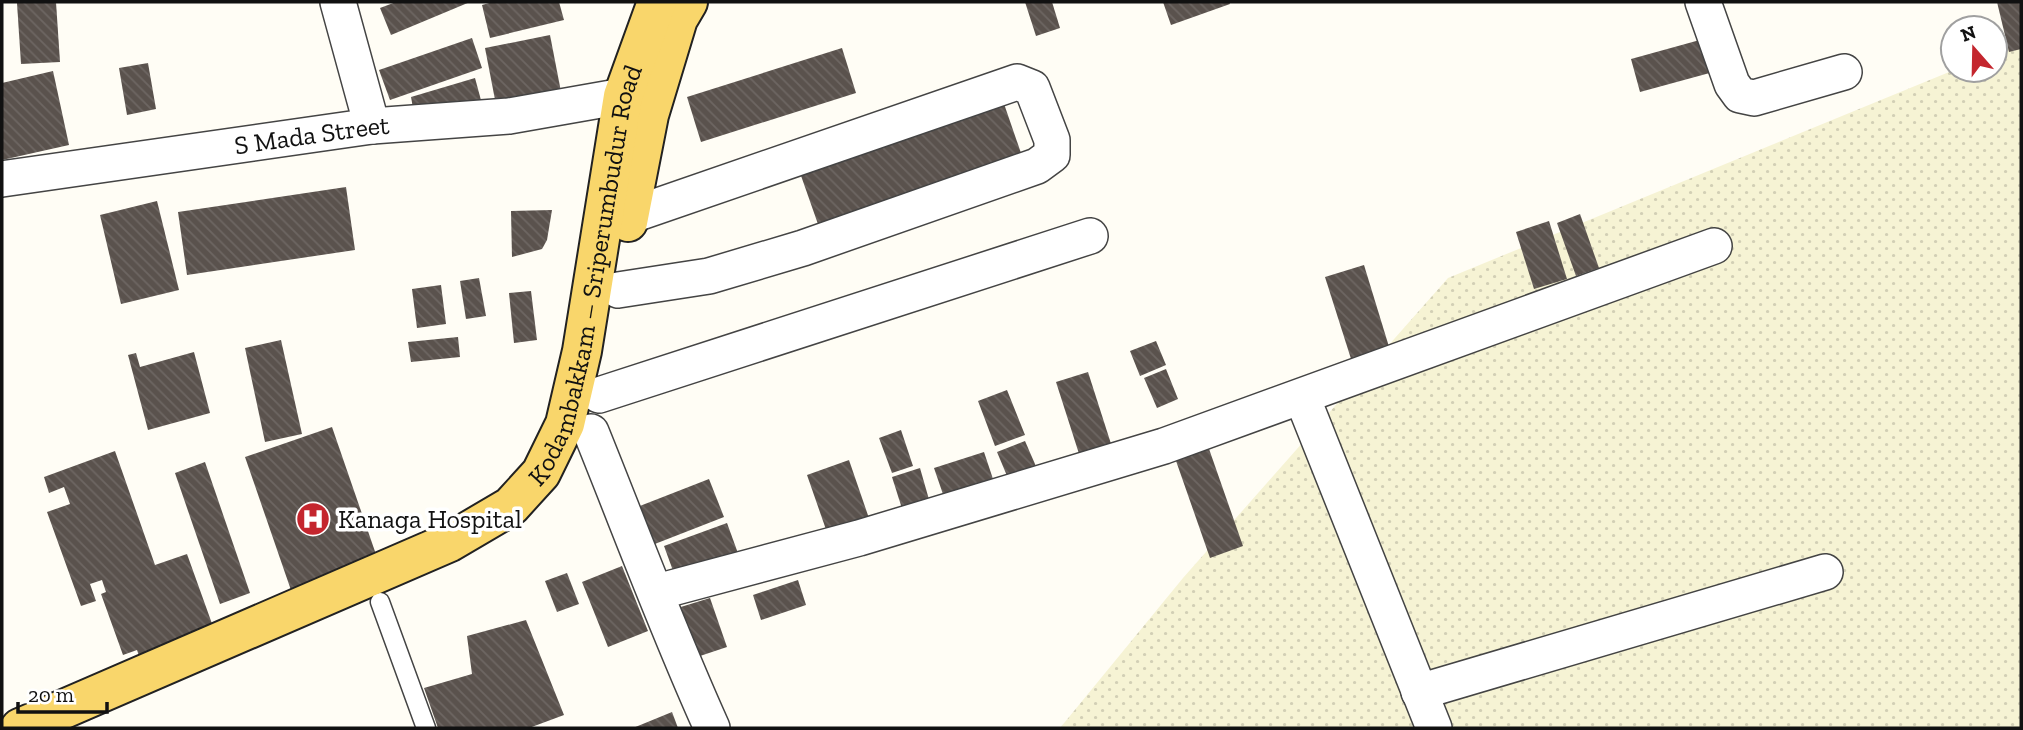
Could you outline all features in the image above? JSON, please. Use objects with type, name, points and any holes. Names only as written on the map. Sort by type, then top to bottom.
[{"type":"main road","name":"Kodambakkam – Sriperumbudur Road","points":[[20,728],[450,542],[510,506],[541,473],[565,424],[657,2]]},
{"type":"main road","name":"Kodambakkam – Sriperumbudur Road","points":[[86,728],[463,566],[528,526],[564,488],[590,432],[599,395],[629,216],[637,103],[688,2]]},
{"type":"street","points":[[338,2],[372,126]]},
{"type":"street","points":[[1703,2],[1732,84],[1740,95],[1754,98],[1844,72]]},
{"type":"street","points":[[618,290],[709,276],[803,248],[1037,166],[1052,155],[1052,140],[1032,88],[1017,82],[629,216]]},
{"type":"street","name":"S Mada Street","points":[[2,178],[372,126],[637,103]]},
{"type":"street","points":[[599,395],[1090,236]]},
{"type":"street","points":[[657,592],[859,538],[1150,450],[1714,246]]},
{"type":"street","points":[[1302,397],[1434,728]]},
{"type":"street","points":[[590,432],[657,592],[682,664],[712,728]]},
{"type":"street","points":[[1419,692],[1825,572]]},
{"type":"lane","points":[[380,602],[426,728]]},
{"type":"shaded area","points":[[2021,42],[2021,728],[1060,728],[1183,578],[1448,278],[1939,76],[1939,84],[2009,84],[2009,47]]},
{"type":"building","points":[[56,2],[60,62],[21,64],[17,3]]},
{"type":"building","points":[[396,2],[470,2],[391,35],[380,8]]},
{"type":"building","points":[[493,2],[559,2],[564,20],[490,38],[482,5]]},
{"type":"building","points":[[1025,2],[1052,2],[1060,28],[1036,36]]},
{"type":"building","points":[[1163,2],[1229,2],[1230,4],[1171,25]]},
{"type":"building","points":[[1997,2],[2021,2],[2021,49],[2009,52],[2009,14],[2000,14]]},
{"type":"building","points":[[550,35],[562,97],[497,110],[485,48]]},
{"type":"building","points":[[472,38],[482,68],[390,100],[379,70]]},
{"type":"building","points":[[1707,38],[1717,71],[1640,92],[1631,59]]},
{"type":"building","points":[[842,48],[856,93],[701,142],[687,97]]},
{"type":"building","points":[[148,63],[156,109],[127,115],[119,68]]},
{"type":"building","points":[[53,71],[69,145],[2,160],[2,83]]},
{"type":"building","points":[[475,78],[485,115],[415,119],[411,97]]},
{"type":"building","points":[[1002,98],[1022,156],[819,227],[799,170]]},
{"type":"building","points":[[346,187],[355,250],[187,275],[178,212]]},
{"type":"building","points":[[157,201],[179,290],[121,304],[100,215]]},
{"type":"building","points":[[552,210],[547,240],[542,249],[512,257],[511,211]]},
{"type":"building","points":[[1580,214],[1599,268],[1576,276],[1557,223]]},
{"type":"building","points":[[1549,221],[1567,279],[1534,289],[1516,232]]},
{"type":"building","points":[[1364,265],[1390,350],[1352,362],[1325,277]]},
{"type":"building","points":[[479,278],[486,316],[466,319],[460,281]]},
{"type":"building","points":[[441,285],[446,324],[417,328],[412,289]]},
{"type":"building","points":[[531,291],[537,340],[514,343],[509,293]]},
{"type":"building","points":[[458,337],[460,357],[411,362],[408,342]]},
{"type":"building","points":[[281,340],[302,434],[265,442],[245,348]]},
{"type":"building","points":[[1156,341],[1166,365],[1140,376],[1130,351]]},
{"type":"building","points":[[194,352],[210,413],[148,430],[128,355],[136,353],[140,367]]},
{"type":"building","points":[[1166,369],[1178,399],[1157,408],[1144,378]]},
{"type":"building","points":[[1088,372],[1113,450],[1081,460],[1056,382]]},
{"type":"building","points":[[1007,390],[1025,435],[995,446],[978,401]]},
{"type":"building","points":[[332,427],[380,566],[293,596],[245,457]]},
{"type":"building","points":[[901,430],[913,466],[892,473],[879,438]]},
{"type":"building","points":[[1025,441],[1038,471],[1010,483],[997,452]]},
{"type":"building","points":[[1208,446],[1243,546],[1210,558],[1175,458]]},
{"type":"building","points":[[115,451],[155,565],[187,554],[215,632],[140,659],[137,650],[123,655],[101,594],[106,592],[102,580],[90,584],[96,601],[81,606],[47,512],[70,504],[64,487],[49,493],[44,477]]},
{"type":"building","points":[[984,452],[995,485],[946,503],[934,468]]},
{"type":"building","points":[[849,460],[872,527],[830,541],[807,475]]},
{"type":"building","points":[[205,462],[250,593],[220,604],[175,473]]},
{"type":"building","points":[[920,468],[932,510],[905,518],[892,477]]},
{"type":"building","points":[[709,479],[724,517],[642,549],[627,511]]},
{"type":"building","points":[[727,523],[739,556],[676,579],[664,546]]},
{"type":"building","points":[[622,566],[648,631],[608,647],[582,582]]},
{"type":"building","points":[[567,573],[579,604],[557,612],[545,581]]},
{"type":"building","points":[[798,580],[806,605],[761,620],[753,595]]},
{"type":"building","points":[[710,598],[727,647],[688,660],[671,610]]},
{"type":"building","points":[[526,620],[564,715],[529,728],[438,728],[424,688],[472,674],[467,636]]},
{"type":"building","points":[[672,712],[678,728],[633,728]]},
{"type":"place","name":"Kanaga Hospital","points":[[313,519]]}]
